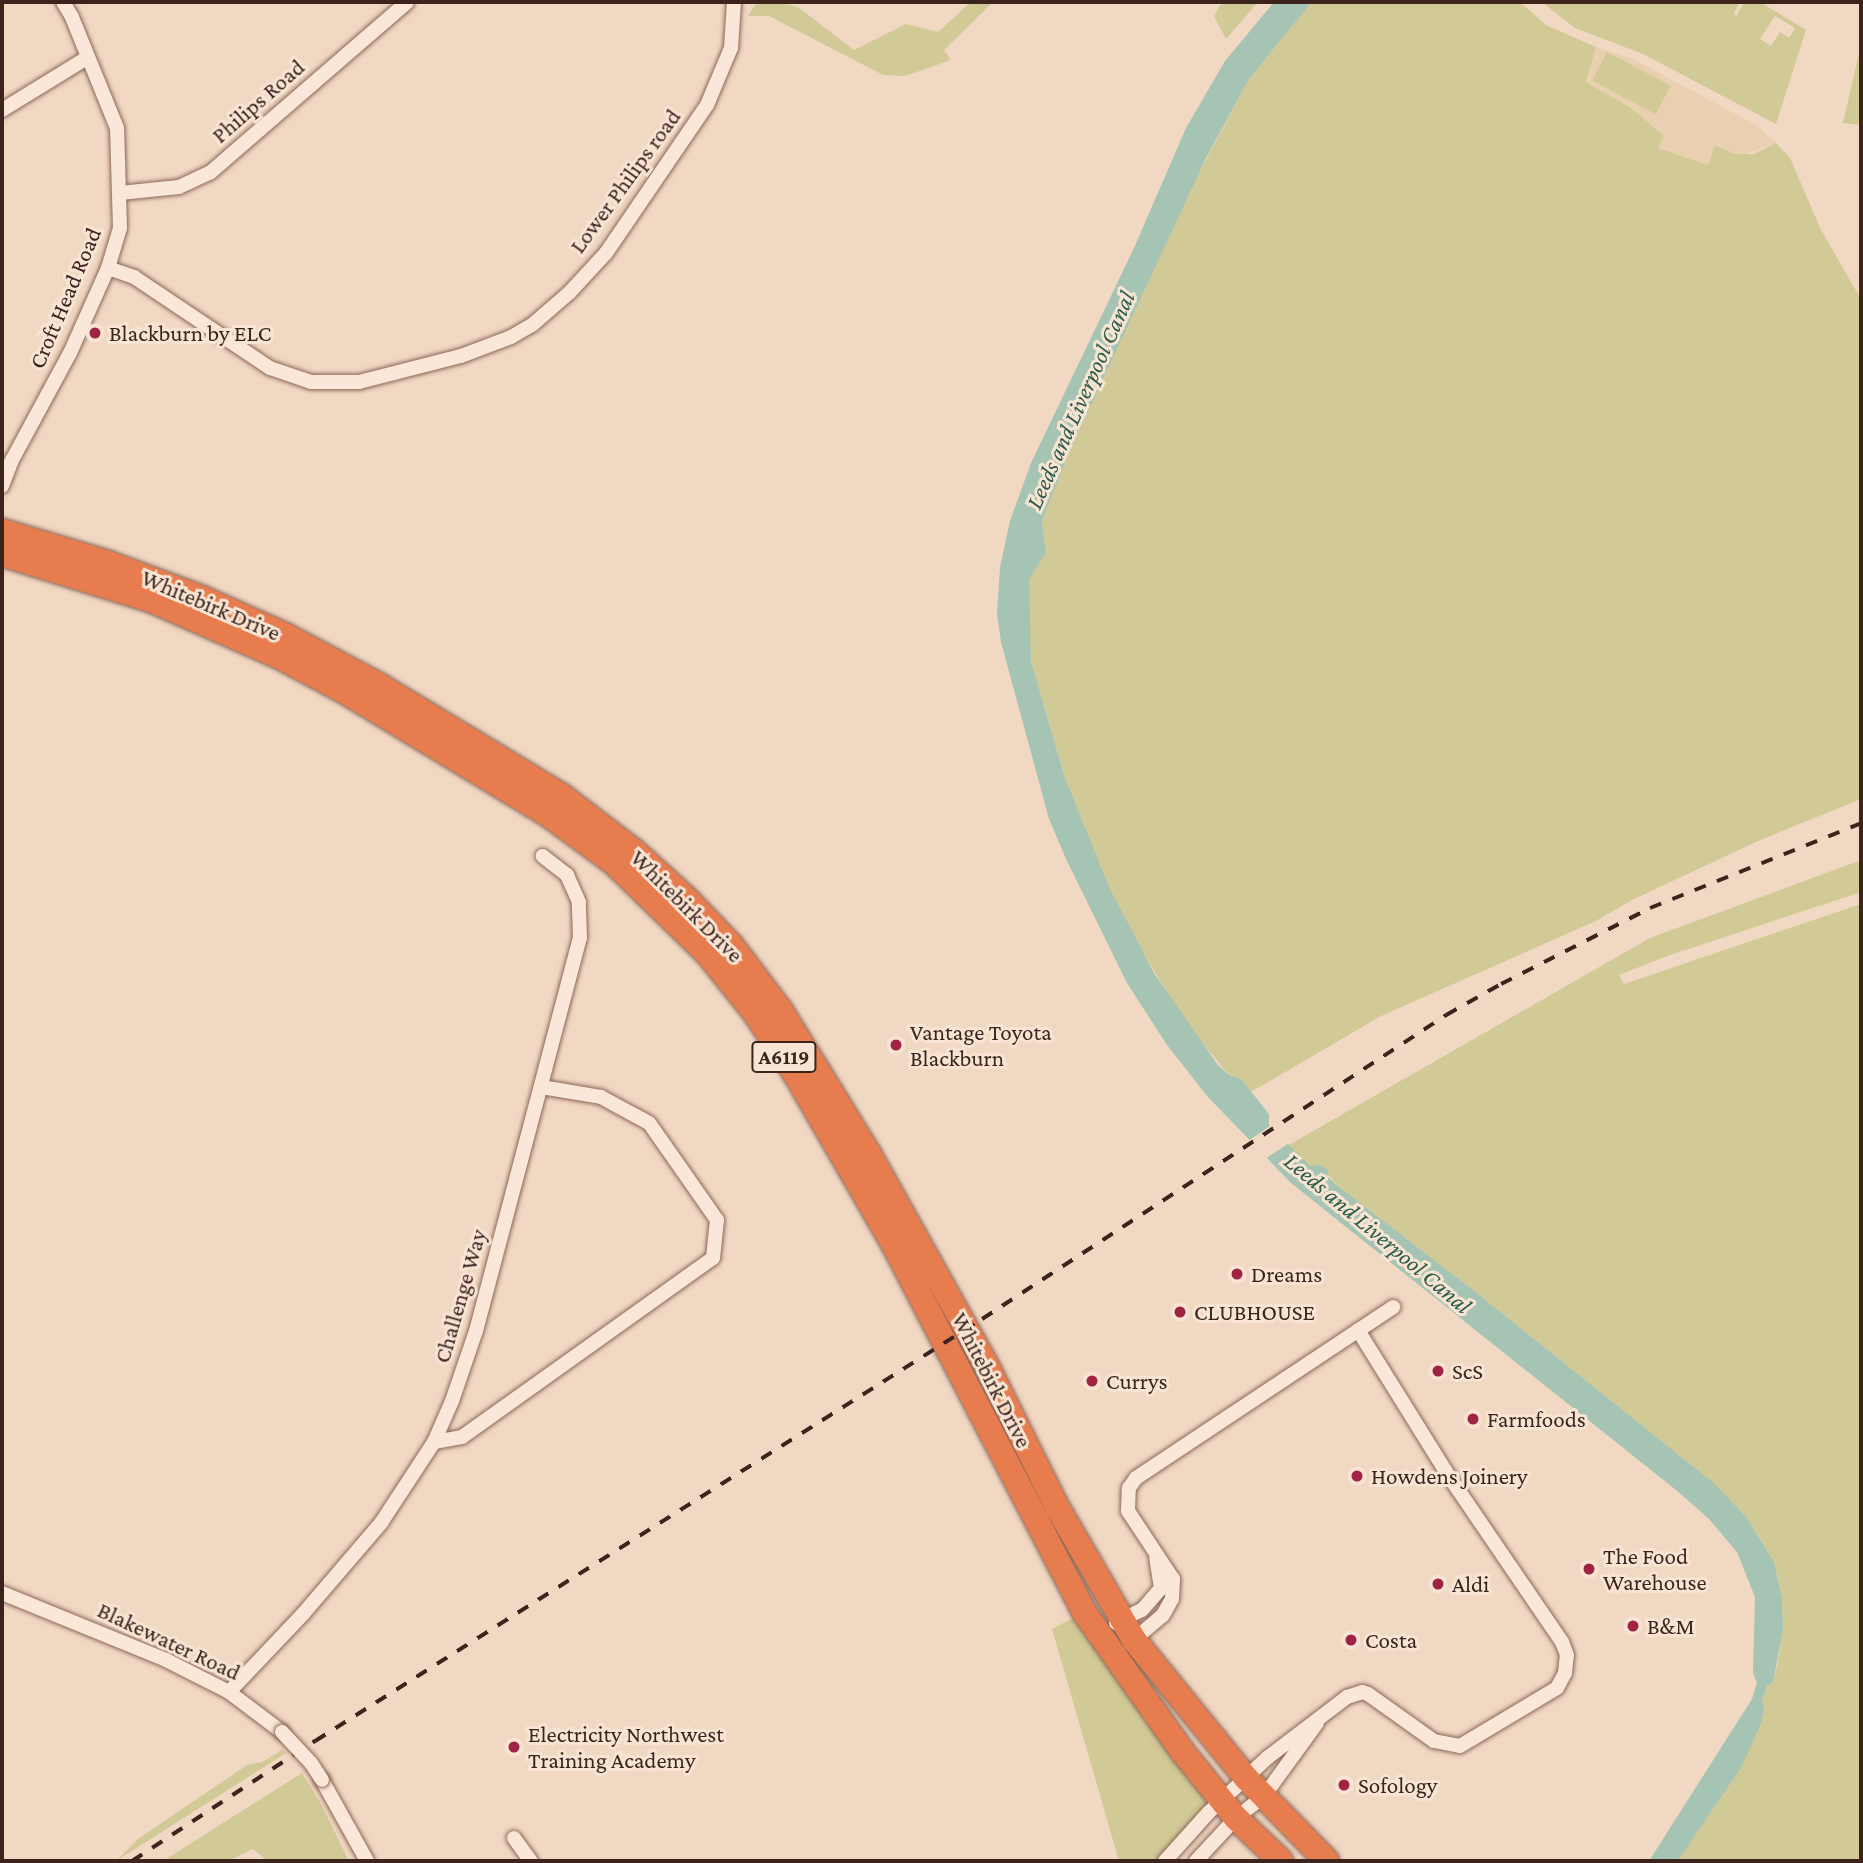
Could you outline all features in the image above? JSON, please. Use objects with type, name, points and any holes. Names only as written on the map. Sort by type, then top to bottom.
[{"type":"highway","name":"Whitebirk Drive","points":[[2,531],[108,563],[202,598],[287,636],[377,684],[562,796],[634,851],[688,900],[732,946],[781,1010],[869,1154],[986,1364],[1057,1507],[1128,1630],[1246,1778],[1326,1861]]},
{"type":"highway","name":"Whitebirk Drive","points":[[2,554],[151,600],[278,656],[344,691],[549,815],[613,862],[707,953],[755,1013],[796,1075],[894,1245],[1053,1556],[1097,1633],[1229,1809],[1281,1861]]},
{"type":"street","name":"Croft Head Road","points":[[2,486],[11,462],[71,353],[108,268],[120,229],[117,128],[63,2]]},
{"type":"street","name":"Philips Road","points":[[120,193],[151,192],[178,187],[211,172],[407,2]]},
{"type":"street","name":"Lower Philips road","points":[[108,268],[134,277],[270,368],[312,382],[359,382],[461,356],[511,337],[532,325],[570,292],[606,253],[708,105],[731,48],[734,2]]},
{"type":"street","points":[[2,110],[87,58]]},
{"type":"street","name":"Challenge Way","points":[[229,1692],[303,1614],[381,1523],[434,1442],[476,1331],[580,938],[579,902],[567,874],[544,856]]},
{"type":"street","points":[[434,1442],[462,1437],[713,1258],[718,1220],[649,1123],[601,1097],[541,1087]]},
{"type":"street","points":[[1097,1633],[1128,1630],[1163,1615],[1172,1599],[1173,1579],[1128,1511],[1129,1488],[1136,1478],[1393,1307]]},
{"type":"street","points":[[1196,1861],[1246,1778],[1347,1697],[1362,1692],[1434,1741],[1460,1746],[1557,1688],[1565,1673],[1567,1655],[1562,1642],[1450,1478],[1358,1330]]},
{"type":"street","points":[[1112,1656],[1142,1610],[1161,1588],[1155,1553]]},
{"type":"street","name":"Blakewater Road","points":[[2,1593],[166,1660],[229,1692],[282,1732],[312,1763],[367,1861]]},
{"type":"street","points":[[1165,1861],[1229,1809],[1264,1796],[1320,1719]]},
{"type":"street","points":[[514,1838],[531,1861]]},
{"type":"shaded area","points":[[757,2],[780,2],[798,7],[854,50],[906,24],[938,32],[971,2],[993,2],[944,50],[951,60],[905,76],[883,75],[769,16],[748,16]]},
{"type":"shaded area","points":[[1222,2],[1258,2],[1226,39],[1214,16]]},
{"type":"shaded area","points":[[1312,2],[1520,2],[1546,25],[1596,47],[1586,82],[1631,108],[1664,136],[1658,148],[1708,165],[1715,145],[1735,154],[1754,154],[1776,143],[1790,158],[1821,230],[1861,299],[1861,799],[1758,841],[1632,900],[1596,921],[1381,1016],[1251,1092],[1241,1079],[1229,1075],[1187,1024],[1130,932],[1110,889],[1064,775],[1031,661],[1029,580],[1046,553],[1042,521],[1070,450],[1190,190],[1249,79]]},
{"type":"shaded area","points":[[1542,2],[1740,2],[1734,13],[1736,17],[1744,2],[1760,2],[1806,30],[1776,124],[1643,54],[1575,28]],"holes":[[[1775,16],[1795,28],[1789,38],[1780,32],[1771,46],[1760,39]]]},
{"type":"shaded area","points":[[1861,44],[1861,125],[1843,123]]},
{"type":"shaded area","points":[[1596,47],[1633,59],[1756,125],[1776,143],[1745,154],[1735,154],[1715,146],[1708,165],[1657,148],[1664,136],[1631,108],[1586,82]]},
{"type":"shaded area","points":[[1607,52],[1671,86],[1656,114],[1592,80]]},
{"type":"shaded area","points":[[1861,860],[1861,892],[1670,955],[1619,975],[1624,984],[1861,904],[1861,1861],[1678,1861],[1741,1768],[1763,1711],[1762,1700],[1767,1686],[1773,1682],[1783,1631],[1782,1598],[1774,1562],[1748,1519],[1715,1484],[1473,1290],[1338,1186],[1320,1165],[1310,1166],[1287,1146],[1650,938]]},
{"type":"shaded area","points":[[1084,1612],[1221,1800],[1165,1861],[1119,1861],[1052,1629]]},
{"type":"shaded area","points":[[282,1750],[286,1753],[116,1861],[138,1839],[247,1765],[262,1762]]},
{"type":"shaded area","points":[[302,1773],[321,1804],[349,1861],[267,1861],[253,1849],[228,1861],[163,1861]]},
{"type":"water","name":"Leeds and Liverpool Canal","points":[[1274,2],[1312,2],[1249,79],[1205,160],[1070,450],[1042,521],[1046,553],[1029,580],[1031,661],[1064,775],[1110,889],[1154,973],[1218,1065],[1229,1075],[1241,1079],[1269,1114],[1269,1125],[1310,1166],[1320,1165],[1328,1170],[1328,1177],[1338,1186],[1473,1290],[1715,1484],[1748,1519],[1774,1562],[1782,1598],[1783,1631],[1773,1682],[1767,1686],[1762,1700],[1764,1711],[1760,1726],[1741,1768],[1678,1861],[1649,1861],[1752,1699],[1757,1683],[1753,1673],[1755,1597],[1737,1552],[1708,1518],[1676,1490],[1291,1183],[1208,1097],[1167,1045],[1127,983],[1066,859],[1049,819],[1001,642],[997,614],[1000,567],[1010,521],[1031,463],[1134,248],[1186,128],[1225,61]]},
{"type":"pier","points":[[1273,1124],[1289,1143],[1265,1159],[1248,1141]]},
{"type":"railway","points":[[132,1861],[315,1741],[982,1319],[1446,1015],[1650,908],[1861,823]]},
{"type":"place","name":"Blackburn by ELC","points":[[95,333]]},
{"type":"place","name":"Vantage Toyota Blackburn","points":[[896,1045]]},
{"type":"place","name":"Dreams","points":[[1237,1274]]},
{"type":"place","name":"CLUBHOUSE","points":[[1180,1312]]},
{"type":"place","name":"ScS","points":[[1438,1371]]},
{"type":"place","name":"Currys","points":[[1092,1381]]},
{"type":"place","name":"Farmfoods","points":[[1473,1419]]},
{"type":"place","name":"Howdens Joinery","points":[[1357,1476]]},
{"type":"place","name":"The Food Warehouse","points":[[1589,1569]]},
{"type":"place","name":"Aldi","points":[[1438,1584]]},
{"type":"place","name":"B&M","points":[[1633,1626]]},
{"type":"place","name":"Costa","points":[[1351,1640]]},
{"type":"place","name":"Electricity Northwest Training Academy","points":[[514,1747]]},
{"type":"place","name":"Sofology","points":[[1344,1785]]}]
